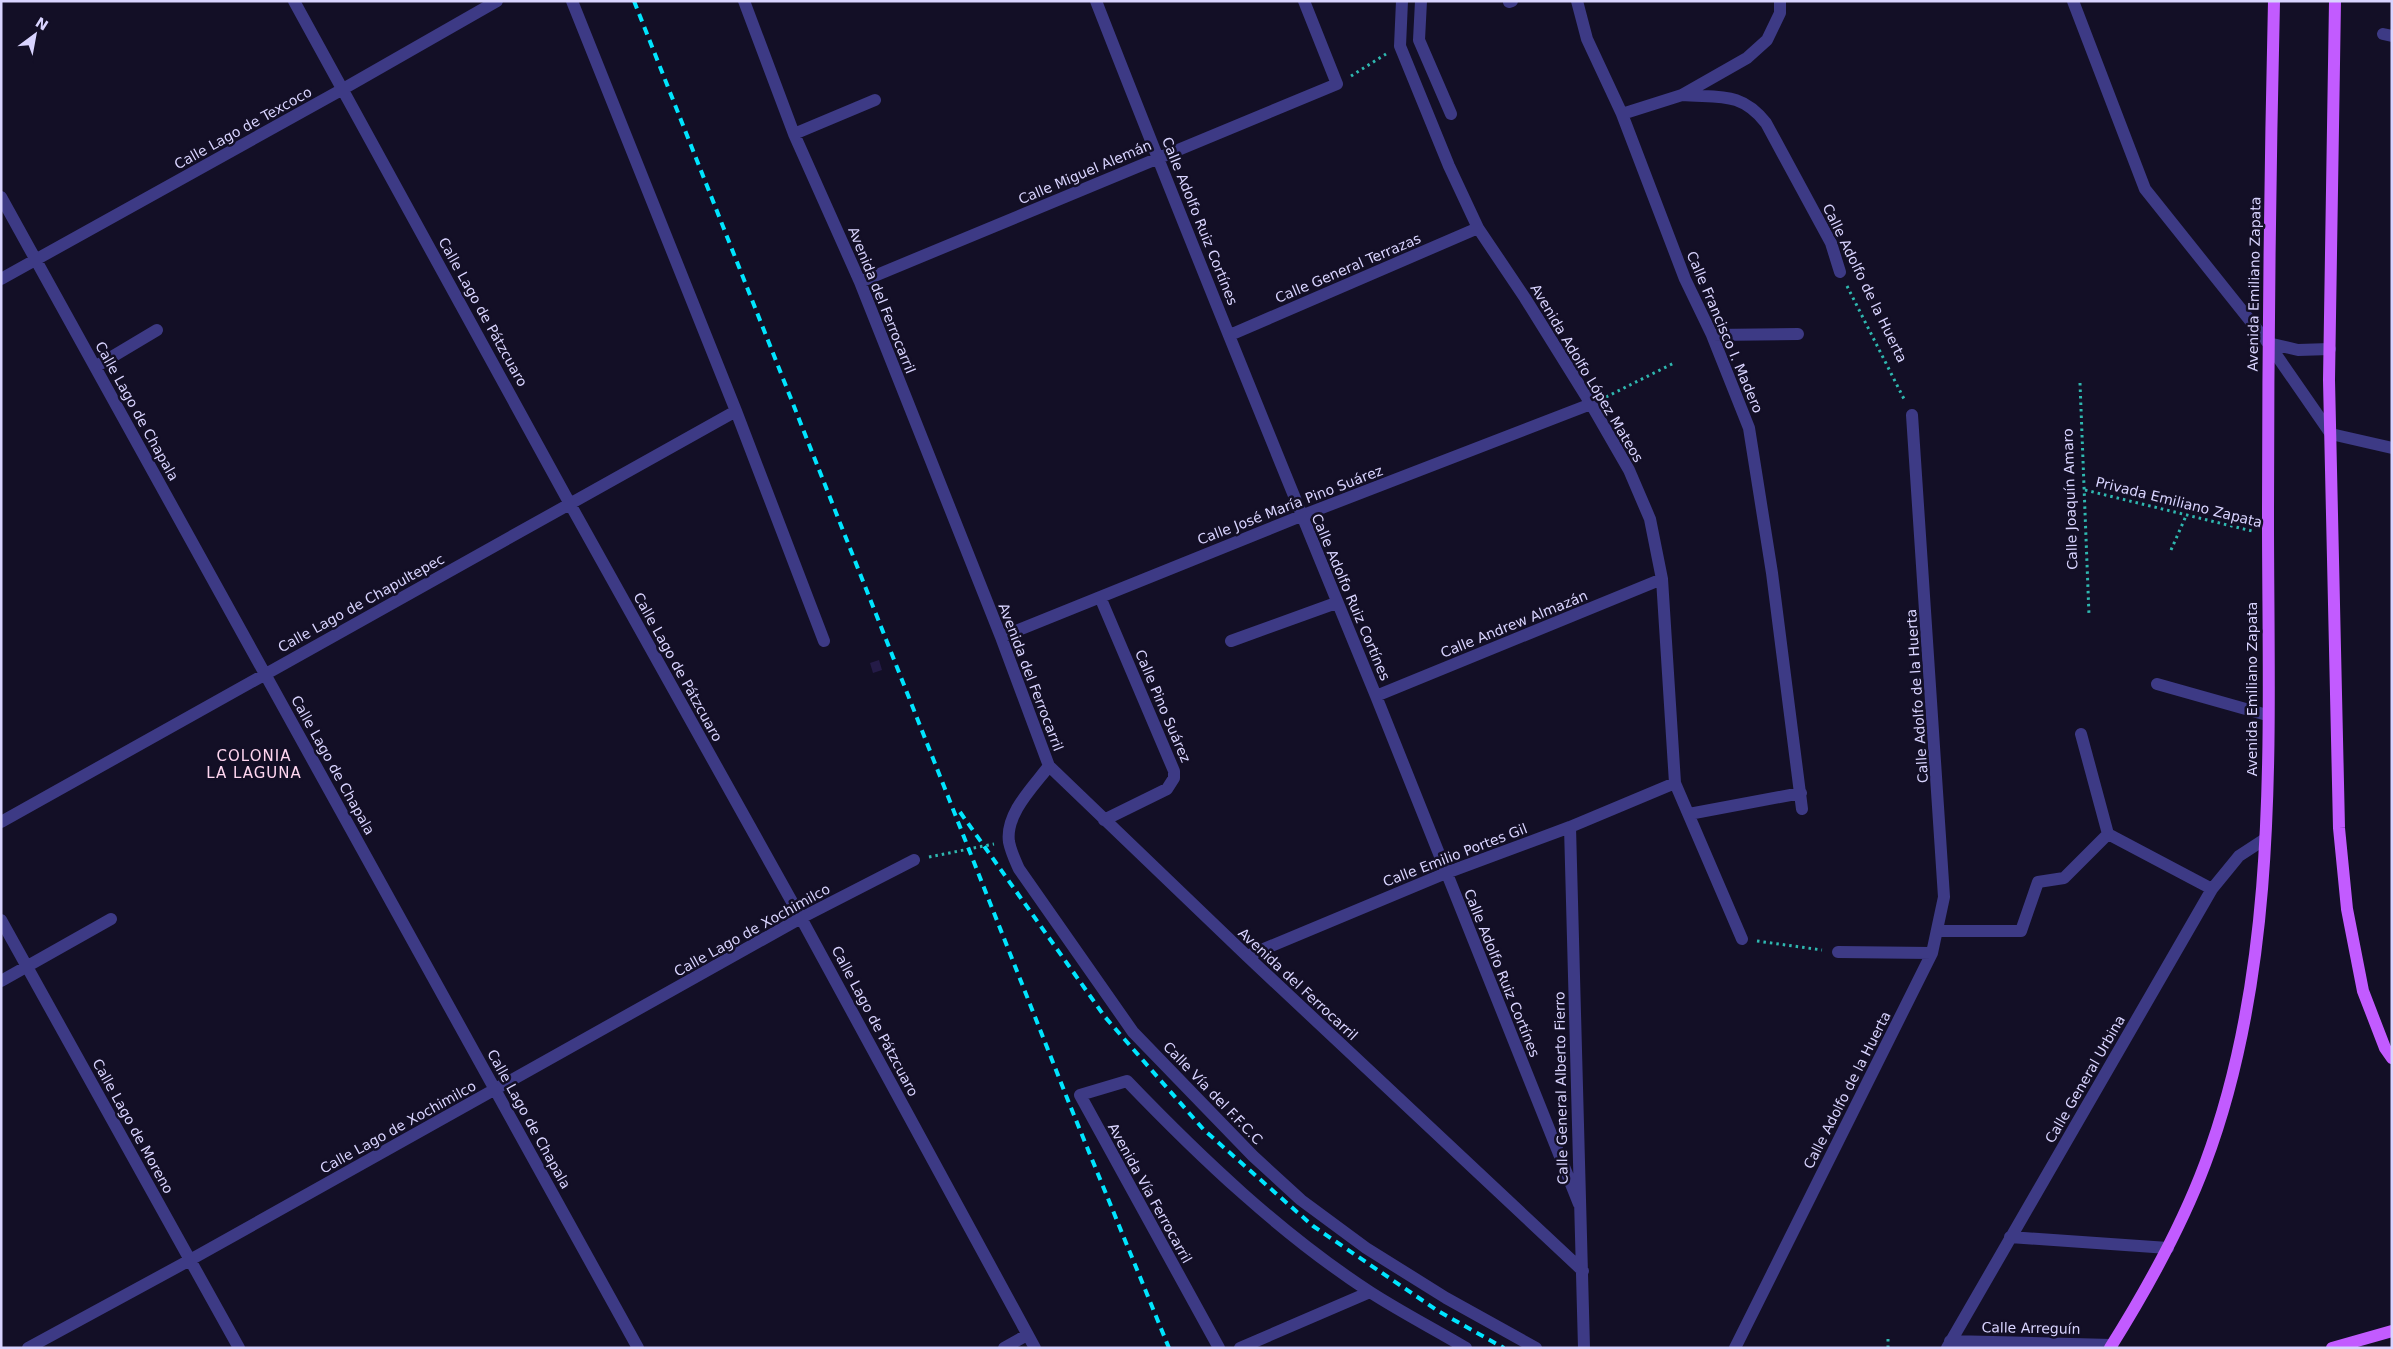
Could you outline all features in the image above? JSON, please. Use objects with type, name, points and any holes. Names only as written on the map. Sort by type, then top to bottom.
[{"type":"main road","name":"Avenida Emiliano Zapata","points":[[2111,1346],[2168,1248],[2206,1163],[2237,1058],[2252,985],[2265,839],[2268,343],[2274,1]]},
{"type":"main road","points":[[2335,1],[2330,349],[2339,828],[2347,909],[2363,991],[2385,1048],[2392,1058]]},
{"type":"main road","points":[[2332,1348],[2392,1331]]},
{"type":"street","name":"Calle Lago de Pátzcuaro","points":[[294,1],[344,89],[570,504],[802,918],[1035,1348]]},
{"type":"street","name":"Calle Lago de Texcoco","points":[[1,279],[344,89],[497,1]]},
{"type":"street","points":[[572,1],[736,411],[824,641]]},
{"type":"street","name":"Avenida del Ferrocarril","points":[[744,1],[794,134],[860,282],[1001,637],[1049,766],[1246,956],[1583,1271]]},
{"type":"street","name":"Calle Adolfo Ruiz Cortínes","points":[[1096,1],[1157,158],[1230,335],[1336,602],[1376,696],[1579,1204]]},
{"type":"street","points":[[1304,1],[1337,84]]},
{"type":"street","name":"Avenida Adolfo López Mateos","points":[[1402,1],[1400,46],[1449,166],[1478,228],[1591,404],[1629,470],[1650,519],[1662,579],[1675,783]]},
{"type":"street","points":[[1421,1],[1419,40],[1452,114]]},
{"type":"street","name":"Calle Francisco I. Madero","points":[[1577,1],[1587,40],[1622,114],[1684,280],[1712,335],[1749,428],[1772,574],[1802,810]]},
{"type":"street","points":[[2073,1],[2145,190],[2268,343],[2331,434],[2392,448]]},
{"type":"street","points":[[1622,114],[1682,95],[1747,58],[1767,40],[1780,7]]},
{"type":"street","name":"Calle Miguel Alemán","points":[[860,282],[1337,84]]},
{"type":"street","name":"Calle Adolfo de la Huerta","points":[[1682,95],[1732,98],[1745,102],[1756,111],[1766,123],[1831,244],[1840,272]]},
{"type":"street","points":[[794,134],[875,100]]},
{"type":"street","name":"Calle Lago de Chapala","points":[[1,197],[638,1348]]},
{"type":"street","name":"Calle General Terrazas","points":[[1230,335],[1478,228]]},
{"type":"street","points":[[95,367],[157,330]]},
{"type":"street","points":[[1712,335],[1798,334]]},
{"type":"street","points":[[2268,343],[2298,350],[2330,349]]},
{"type":"street","name":"Calle José María Pino Suárez","points":[[1001,637],[1301,516],[1591,404]]},
{"type":"street","name":"Calle Lago de Chapultepec","points":[[1,822],[736,411]]},
{"type":"street","name":"Calle Adolfo de la Huerta","points":[[1735,1348],[1932,953],[1938,931],[1944,897],[1912,415]]},
{"type":"street","name":"Calle Andrew Almazán","points":[[1376,696],[1662,579]]},
{"type":"street","name":"Calle Pino Suárez","points":[[1100,597],[1174,771],[1174,778],[1167,789],[1104,820]]},
{"type":"street","points":[[1231,641],[1336,602]]},
{"type":"street","points":[[2158,684],[2267,714]]},
{"type":"street","points":[[2081,734],[2108,834],[2212,889]]},
{"type":"street","name":"Calle Vía del F.F.C.C","points":[[1049,766],[1012,818],[1008,832],[1009,841],[1019,869],[1133,1032],[1253,1156],[1301,1200],[1366,1248],[1446,1298],[1536,1348]]},
{"type":"street","points":[[1675,783],[1742,938]]},
{"type":"street","name":"Calle Emilio Portes Gil","points":[[1246,956],[1446,873],[1570,827],[1675,783]]},
{"type":"street","points":[[1689,814],[1800,793]]},
{"type":"street","name":"Calle General Alberto Fierro","points":[[1570,827],[1584,1348]]},
{"type":"street","points":[[1938,931],[2021,931],[2038,882],[2064,878],[2108,834]]},
{"type":"street","name":"Calle General Urbina","points":[[1948,1345],[2212,889],[2239,856],[2265,839]]},
{"type":"street","name":"Calle Lago de Xochimilco","points":[[28,1348],[496,1090],[802,918],[914,860]]},
{"type":"street","points":[[1,981],[111,919]]},
{"type":"street","name":"Calle Lago de Moreno","points":[[1,920],[239,1348]]},
{"type":"street","points":[[1838,952],[1932,953]]},
{"type":"street","name":"Avenida Vía Ferrocarril","points":[[1219,1348],[1080,1095],[1127,1081],[1179,1135],[1265,1214],[1370,1292]]},
{"type":"street","points":[[2010,1237],[2168,1248]]},
{"type":"street","points":[[1240,1348],[1370,1292],[1466,1348]]},
{"type":"street","points":[[1004,1348],[1028,1335]]},
{"type":"street","name":"Calle Arreguín","points":[[1948,1345],[2111,1346]]},
{"type":"path","points":[[1337,84],[1400,46]]},
{"type":"path","name":"Calle Adolfo de la Huerta","points":[[1840,272],[1912,415]]},
{"type":"path","points":[[1591,404],[1674,362]]},
{"type":"path","name":"Calle Joaquín Amaro","points":[[2080,383],[2090,614]]},
{"type":"path","name":"Privada Emiliano Zapata","points":[[2085,490],[2268,535]]},
{"type":"path","points":[[2171,550],[2186,516]]},
{"type":"path","points":[[914,860],[1009,841]]},
{"type":"path","points":[[1742,938],[1838,952]]},
{"type":"path","points":[[1888,1335],[1888,1348]]},
{"type":"building","points":[[879,660],[882,670],[873,673],[870,663]]},
{"type":"railway","points":[[634,1],[1069,1103],[1169,1348]]},
{"type":"railway","points":[[960,812],[1105,1017],[1204,1130],[1313,1226],[1438,1311],[1504,1348]]},
{"type":"district","name":"COLONIA LA LAGUNA","points":[[254,764]]}]
